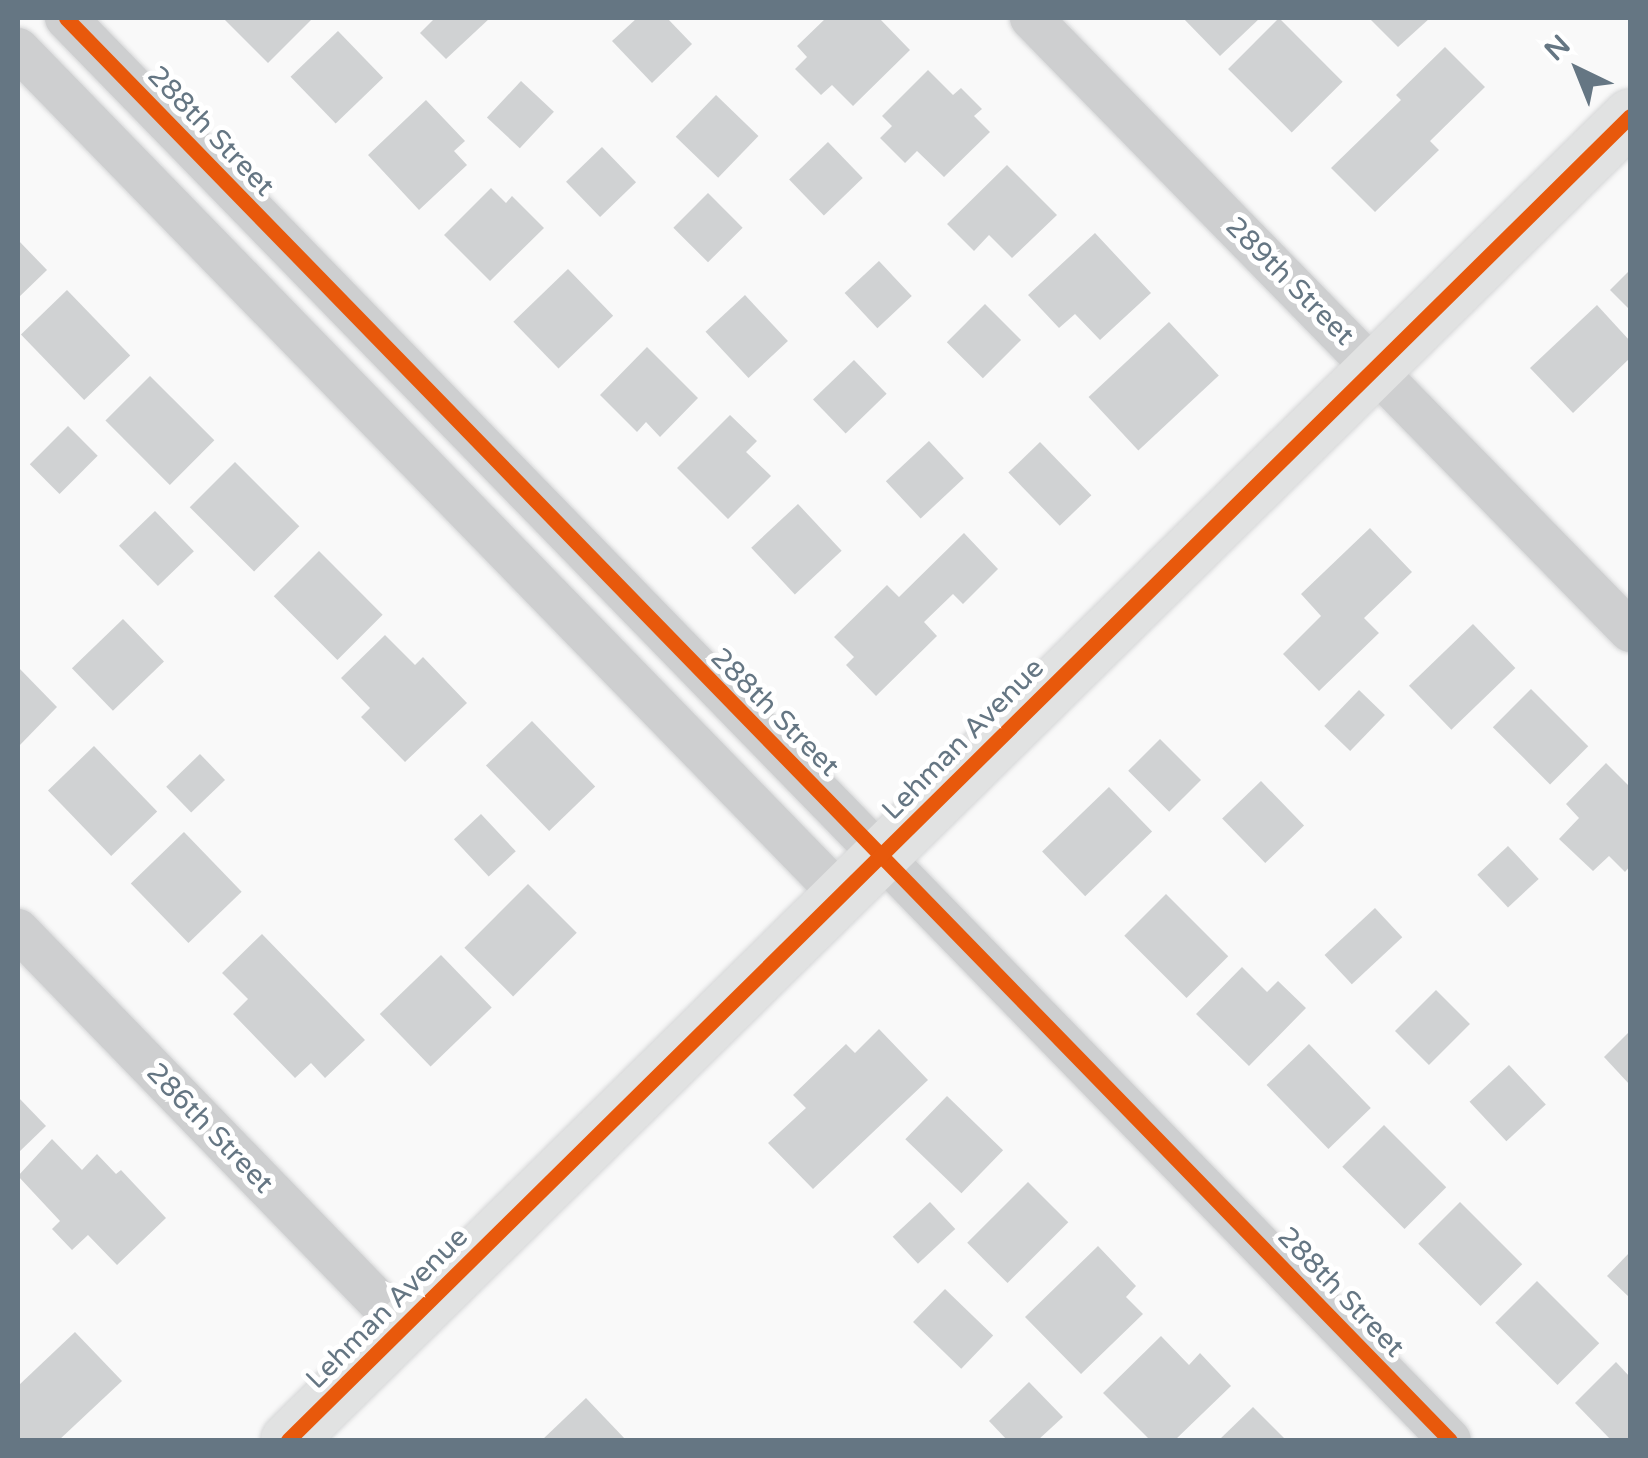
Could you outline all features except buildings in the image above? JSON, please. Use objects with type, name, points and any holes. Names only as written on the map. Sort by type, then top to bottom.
[{"type":"street","name":"288th Street","points":[[66,18],[1450,1440]]},
{"type":"street","name":"289th Street","points":[[1031,18],[1630,631]]},
{"type":"street","points":[[18,48],[841,895]]},
{"type":"street","name":"Lehman Avenue","points":[[288,1440],[1630,116]]},
{"type":"street","name":"286th Street","points":[[18,930],[403,1327]]},
{"type":"cycle path","points":[[66,18],[1450,1440]]},
{"type":"cycle path","points":[[288,1440],[1630,116]]}]
